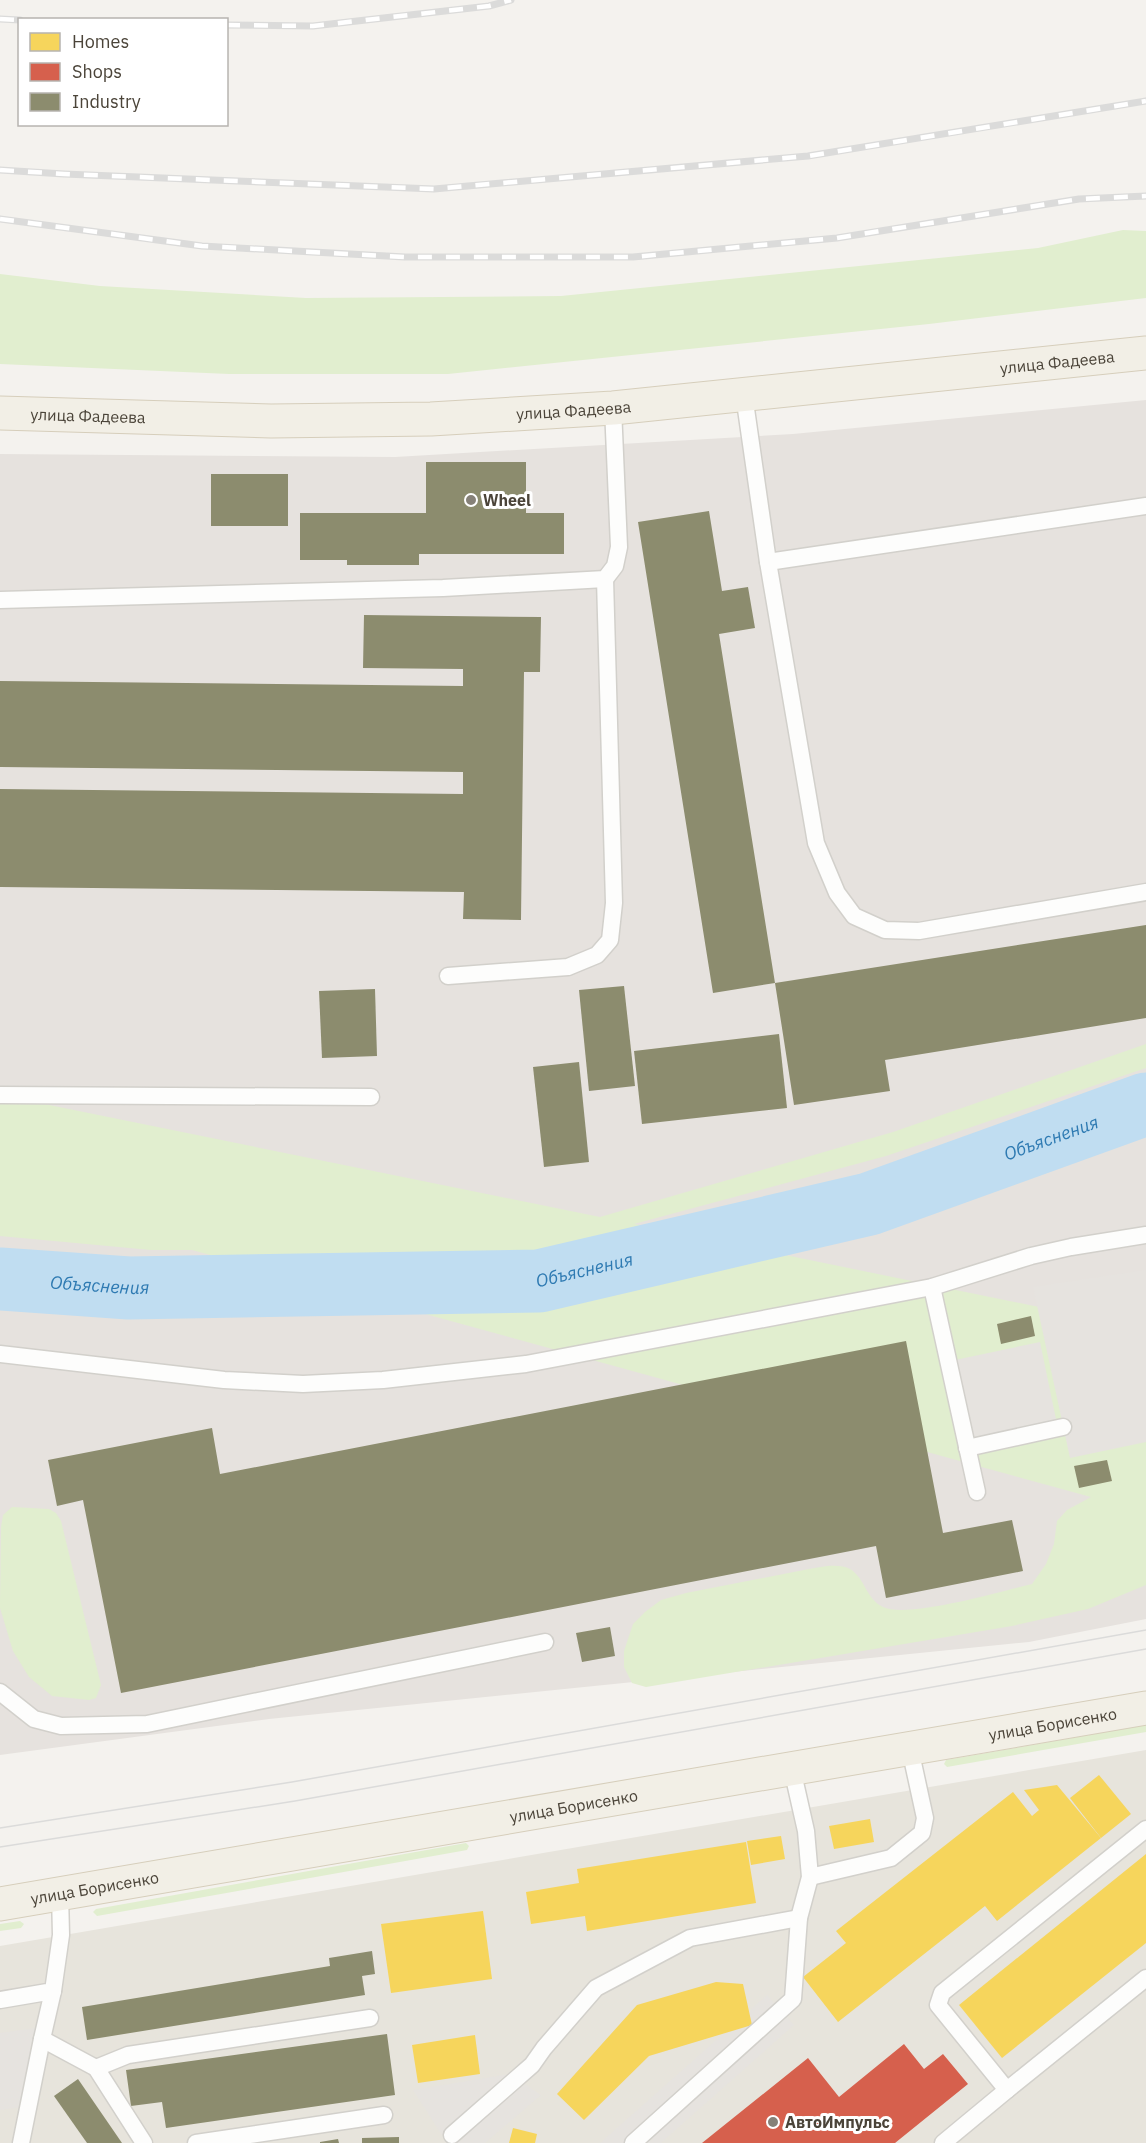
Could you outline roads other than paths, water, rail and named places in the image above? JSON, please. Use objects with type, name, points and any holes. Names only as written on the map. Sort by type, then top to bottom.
[{"type":"main road","name":"улица Фадеева","points":[[0,413],[271,421],[431,419],[613,408],[1146,353]]},
{"type":"main road","name":"улица Борисенко","points":[[0,1904],[1146,1708]]},
{"type":"lane","points":[[744,395],[768,562],[816,843],[837,893],[854,916],[885,930],[919,931],[1146,892]]},
{"type":"lane","points":[[448,976],[568,967],[597,955],[610,940],[614,903],[604,579],[615,566],[619,547],[613,408]]},
{"type":"lane","points":[[768,562],[1146,506]]},
{"type":"lane","points":[[0,600],[443,588],[604,579]]},
{"type":"lane","points":[[0,1095],[371,1097]]},
{"type":"lane","points":[[0,1354],[225,1380],[303,1384],[383,1380],[526,1364],[932,1287],[1071,1246],[1146,1235]]},
{"type":"lane","points":[[932,1287],[977,1492]]},
{"type":"lane","points":[[967,1448],[1064,1427]]},
{"type":"lane","points":[[0,1692],[34,1719],[62,1726],[147,1724],[544,1642]]},
{"type":"lane","points":[[810,1877],[891,1858],[922,1833],[925,1818],[910,1749]]},
{"type":"lane","points":[[633,2143],[793,1999],[800,1918],[810,1877],[806,1831],[792,1769]]},
{"type":"lane","points":[[1007,2090],[938,2005],[942,1993],[1146,1829]]},
{"type":"lane","points":[[21,2143],[53,1991],[62,1935],[60,1894]]},
{"type":"lane","points":[[452,2135],[532,2065],[596,1988],[690,1938],[800,1918]]},
{"type":"lane","points":[[943,2143],[1146,1978]]},
{"type":"lane","points":[[0,2000],[53,1991]]},
{"type":"lane","points":[[96,2068],[128,2055],[370,2018]]},
{"type":"lane","points":[[42,2039],[96,2068],[144,2143]]},
{"type":"lane","points":[[196,2143],[384,2115]]},
{"type":"waterway","name":"Объяснения","points":[[0,1279],[129,1288],[539,1281],[869,1204],[1146,1104]]},
{"type":"tram line","points":[[0,1828],[292,1782],[1146,1630]]},
{"type":"tram line","points":[[0,1847],[295,1801],[1146,1649]]},
{"type":"railway","points":[[228,25],[313,26],[489,6],[511,0]]},
{"type":"railway","points":[[0,19],[18,20]]},
{"type":"railway","points":[[0,170],[434,189],[808,156],[1146,101]]},
{"type":"railway","points":[[0,219],[202,246],[405,257],[633,257],[837,238],[1079,199],[1146,196]]},
{"type":"place","name":"Wheel","points":[[471,500]]},
{"type":"place","name":"АвтоИмпульс","points":[[773,2122]]}]
